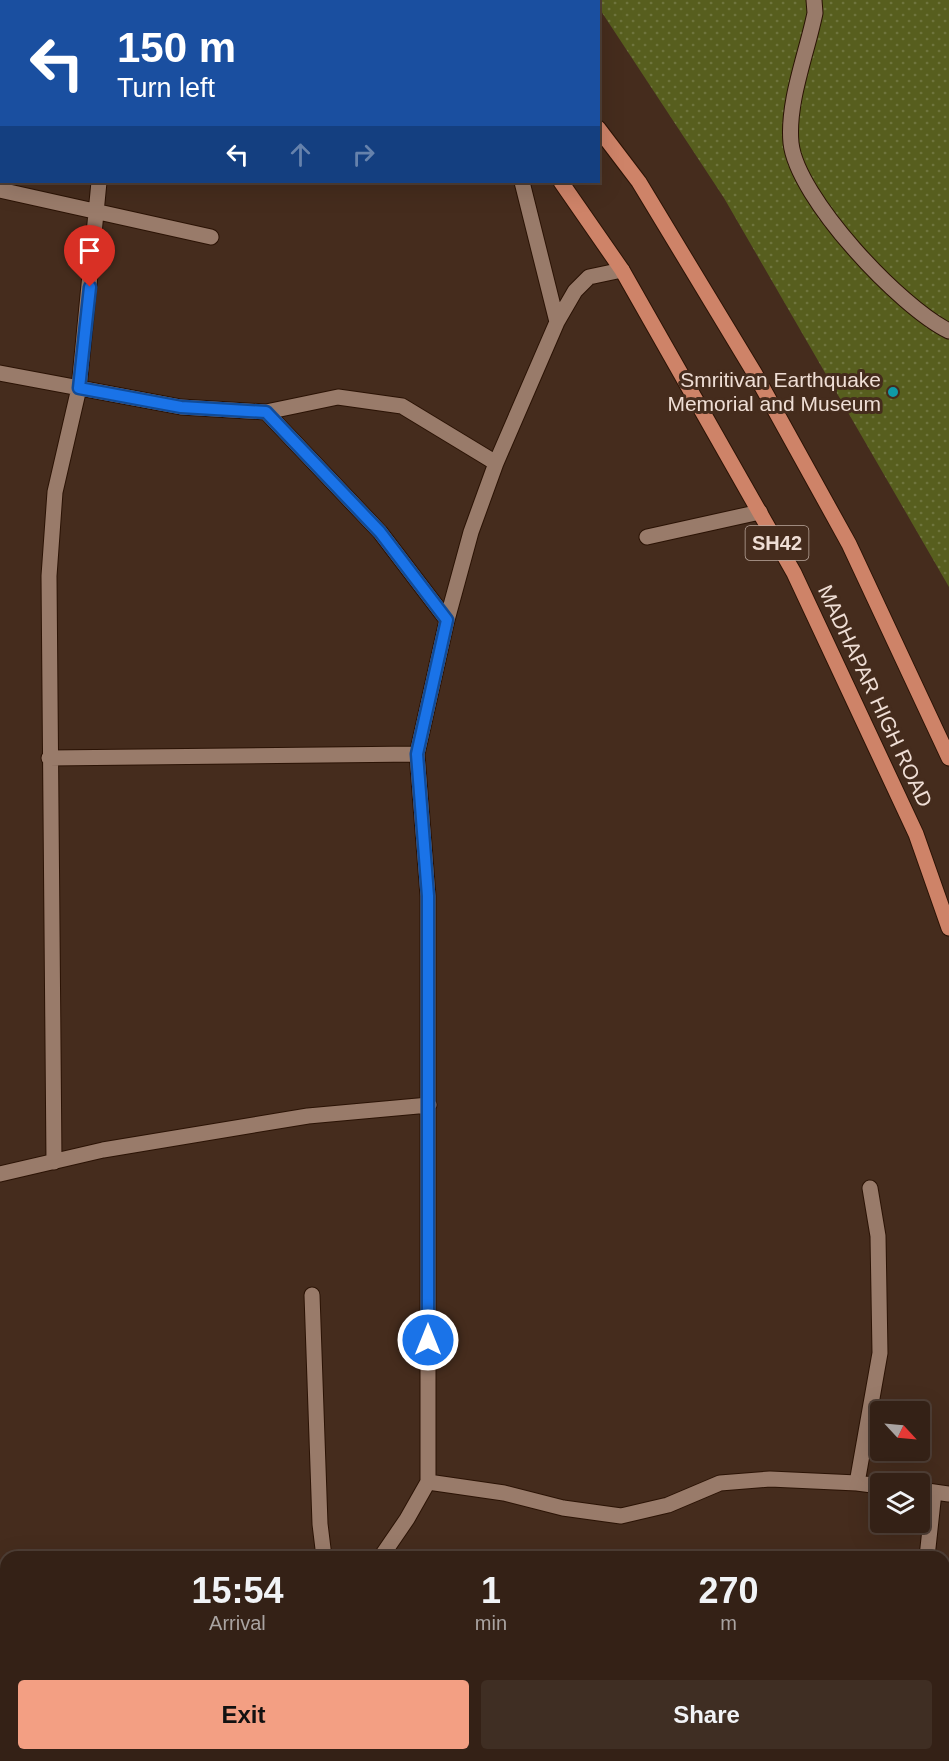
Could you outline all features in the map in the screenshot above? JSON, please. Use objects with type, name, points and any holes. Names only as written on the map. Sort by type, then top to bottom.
[{"type":"main road","name":"SH42","points":[[600,131],[639,182],[754,374],[849,544],[949,758]]},
{"type":"main road","name":"MADHAPAR HIGH ROAD","points":[[562,183],[622,270],[794,573],[916,834],[949,928]]},
{"type":"street","points":[[814,0],[815,13],[793,104],[791,144],[807,187],[867,265],[904,299],[949,331]]},
{"type":"street","points":[[54,1162],[49,576],[55,492],[79,388],[99,183]]},
{"type":"street","points":[[522,183],[557,322]]},
{"type":"street","points":[[0,190],[211,237]]},
{"type":"street","points":[[385,1551],[407,1520],[428,1482],[428,896],[417,754],[447,620],[471,532],[496,463],[557,322],[575,291],[589,277],[622,270]]},
{"type":"street","points":[[0,373],[181,407],[266,412],[338,397],[402,406],[496,463]]},
{"type":"street","points":[[266,412],[380,532],[447,620]]},
{"type":"street","points":[[647,537],[760,512]]},
{"type":"street","points":[[49,758],[417,754]]},
{"type":"street","points":[[0,1174],[103,1150],[308,1116],[429,1105]]},
{"type":"street","points":[[857,1483],[880,1353],[878,1236],[870,1188]]},
{"type":"street","points":[[312,1295],[320,1524],[323,1551]]},
{"type":"street","points":[[428,1482],[504,1494],[563,1508],[621,1516],[668,1505],[720,1483],[770,1479],[870,1485]]},
{"type":"street","points":[[928,1551],[934,1492]]},
{"type":"green space","name":"Smritivan Earthquake Memorial and Museum","points":[[600,0],[949,0],[949,587],[724,198],[600,10]]},
{"type":"place","name":"Smritivan Earthquake Memorial and Museum","points":[[893,392]]},
{"type":"route","points":[[90,287],[79,388],[181,407],[266,412],[380,532],[447,620],[436,660],[417,754],[428,896],[428,1340]]}]
